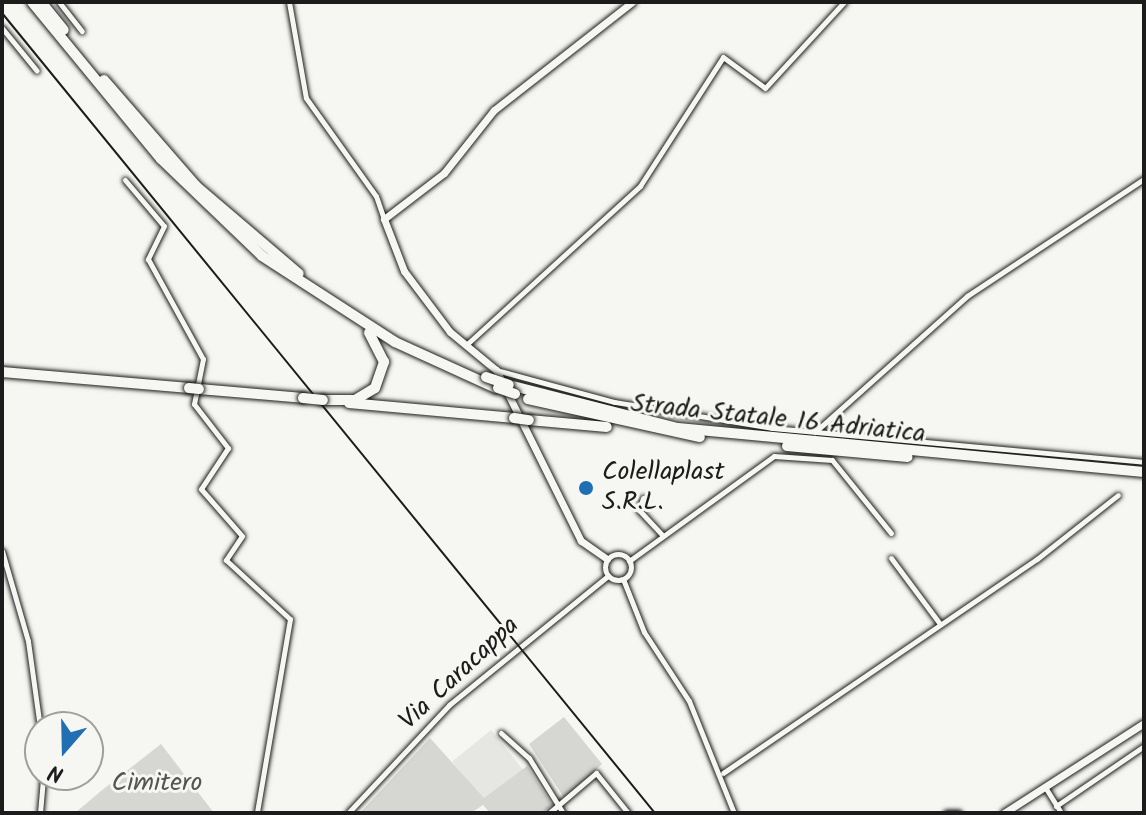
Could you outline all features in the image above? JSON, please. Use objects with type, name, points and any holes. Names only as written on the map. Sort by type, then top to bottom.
[{"type":"highway","name":"Strada Statale 16 Adriatica","points":[[32,2],[161,159],[286,273],[395,342],[496,388],[692,430],[1144,472]]},
{"type":"highway","name":"Strada Statale 16 Adriatica","points":[[41,2],[172,160],[259,243],[351,309],[512,390],[654,431],[1144,478]]},
{"type":"highway","points":[[286,273],[382,349],[375,388],[355,400],[323,400]]},
{"type":"highway","points":[[2,372],[514,418],[528,423],[654,431]]},
{"type":"street","points":[[59,2],[82,31]]},
{"type":"street","points":[[289,2],[306,98],[384,219],[404,271],[465,346],[496,370],[528,423],[581,541],[607,559]]},
{"type":"street","points":[[384,219],[444,173],[494,110],[632,2]]},
{"type":"street","points":[[465,346],[640,186],[723,57],[765,88],[844,2]]},
{"type":"street","points":[[2,28],[37,71]]},
{"type":"street","points":[[815,432],[977,289],[1144,179]]},
{"type":"street","points":[[125,180],[164,226],[148,259],[203,359],[194,404],[228,448],[201,489],[242,536],[226,560],[290,619],[257,813]]},
{"type":"street","points":[[496,370],[615,402],[815,432],[1144,462]]},
{"type":"street","points":[[734,813],[723,773],[689,701],[644,632],[623,579],[629,561],[774,456],[832,460],[891,533]]},
{"type":"street","points":[[723,773],[940,624],[1118,495]]},
{"type":"street","points":[[643,498],[639,510],[662,535]]},
{"type":"street","points":[[2,551],[28,641],[38,711]]},
{"type":"street","points":[[607,559],[619,554],[629,561]]},
{"type":"street","points":[[891,558],[940,624]]},
{"type":"street","points":[[607,559],[608,576],[623,579]]},
{"type":"street","name":"Via Caracappa","points":[[348,813],[449,705],[608,576]]},
{"type":"street","points":[[1004,813],[1043,784],[1143,726]]},
{"type":"street","points":[[501,733],[529,758],[563,813]]},
{"type":"street","points":[[1056,806],[1144,746]]},
{"type":"street","points":[[549,813],[596,773],[628,813]]},
{"type":"street","points":[[1043,784],[1061,813]]},
{"type":"street","points":[[40,813],[42,791]]},
{"type":"street","points":[[946,813],[959,813]]},
{"type":"shaded area","points":[[491,730],[523,770],[484,801],[452,761]]},
{"type":"green space","points":[[564,717],[602,764],[565,799],[529,744]]},
{"type":"green space","points":[[430,738],[484,798],[527,766],[552,805],[542,813],[490,813],[483,805],[471,813],[360,813]]},
{"type":"green space","name":"Cimitero","points":[[161,744],[214,813],[75,813]]},
{"type":"railway","points":[[2,13],[655,813]]},
{"type":"place","name":"Colellaplast S.R.L.","points":[[586,488]]}]
